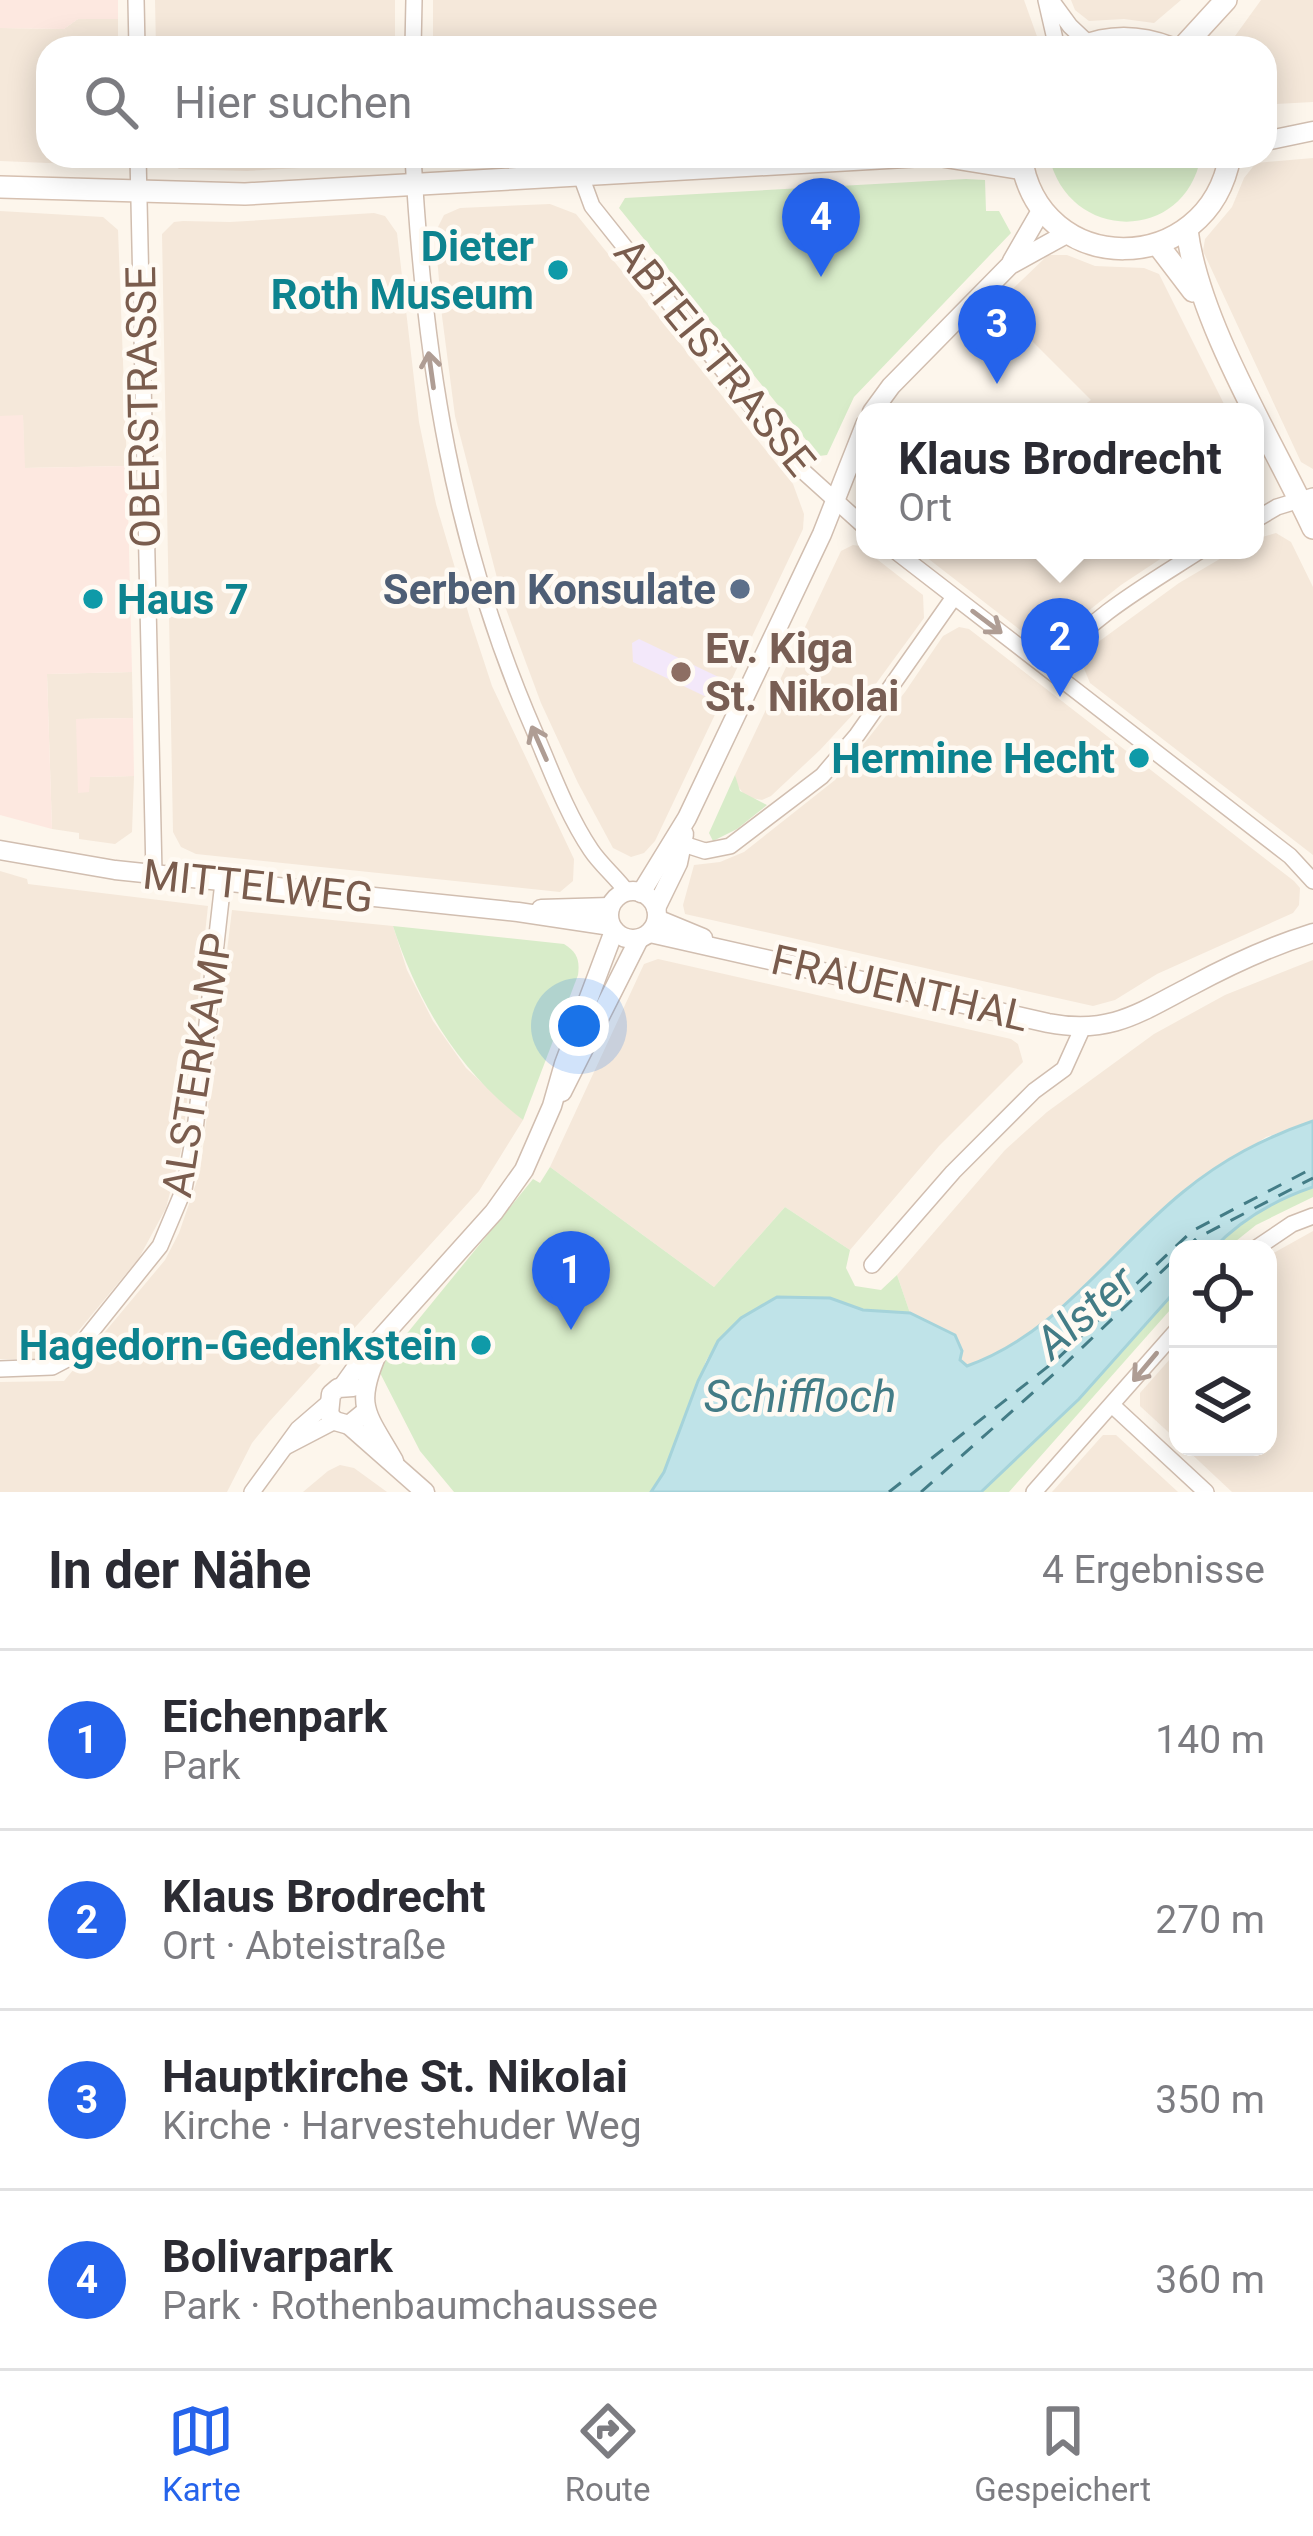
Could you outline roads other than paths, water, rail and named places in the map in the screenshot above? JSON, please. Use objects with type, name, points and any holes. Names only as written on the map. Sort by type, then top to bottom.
[{"type":"main road","points":[[1193,36],[1227,0]]},
{"type":"main road","points":[[1213,36],[1227,0]]},
{"type":"main road","points":[[0,187],[244,194],[714,168]]},
{"type":"main road","points":[[1024,168],[1042,209],[1068,232],[1102,247],[1130,249],[1157,244],[1187,230],[1216,198],[1227,168]]},
{"type":"main road","points":[[1187,230],[1208,310],[1256,403]]},
{"type":"main road","points":[[1157,244],[1208,310]]},
{"type":"main road","points":[[1264,417],[1306,498],[1313,528]]},
{"type":"street","points":[[136,0],[137,36]]},
{"type":"street","points":[[413,36],[414,0]]},
{"type":"street","points":[[1048,0],[1077,36]]},
{"type":"street","points":[[1048,0],[1055,36]]},
{"type":"street","points":[[1277,131],[1288,134]]},
{"type":"street","points":[[1277,137],[1313,131]]},
{"type":"street","name":"OBERSTRASSE","points":[[138,168],[154,874]]},
{"type":"street","points":[[414,168],[417,248],[433,382],[445,453],[481,590],[549,765],[590,849],[634,892],[650,925]]},
{"type":"street","name":"ABTEISTRASSE","points":[[581,176],[592,206],[804,472],[856,518]]},
{"type":"street","points":[[879,403],[1010,265],[1042,209]]},
{"type":"street","points":[[1010,265],[1068,232]]},
{"type":"street","points":[[252,1492],[280,1451],[347,1407],[384,1338],[513,1187],[650,925],[675,870],[687,818],[856,448]]},
{"type":"street","points":[[1264,516],[1306,498]]},
{"type":"street","points":[[905,559],[1290,856],[1313,881]]},
{"type":"street","points":[[1049,668],[1094,622],[1188,559]]},
{"type":"street","points":[[678,843],[705,851],[730,846],[822,776],[857,735],[954,597]]},
{"type":"street","points":[[552,1106],[612,922],[615,898],[634,892],[678,843]]},
{"type":"street","name":"MITTELWEG","points":[[0,850],[154,874],[612,922]]},
{"type":"street","name":"ALSTERKAMP","points":[[0,1370],[52,1367],[70,1357],[148,1262],[174,1218],[193,1142],[224,882]]},
{"type":"street","name":"FRAUENTHAL","points":[[612,922],[625,938],[650,925],[670,940],[718,945],[1048,1023],[1083,1027]]},
{"type":"street","points":[[872,1265],[952,1172],[1034,1091],[1064,1069],[1083,1027],[1133,1018],[1234,964],[1313,933]]},
{"type":"street","points":[[1271,1240],[1313,1216]]},
{"type":"street","points":[[1034,1492],[1169,1339]]},
{"type":"street","points":[[1112,1405],[1206,1492]]},
{"type":"street","points":[[347,1407],[425,1492]]},
{"type":"water","name":"Schiffloch","points":[[1313,1121],[1313,1187],[1259,1212],[1222,1240],[1169,1240],[1169,1298],[1079,1399],[981,1492],[651,1492],[664,1472],[718,1341],[741,1318],[777,1297],[830,1298],[863,1310],[910,1313],[955,1335],[962,1351],[960,1360],[967,1366],[1029,1334],[1183,1192],[1261,1142]]},
{"type":"place","name":"Dieter Roth Museum","points":[[558,270]]},
{"type":"place","name":"Bolivarpark","points":[[821,277]]},
{"type":"place","name":"Hauptkirche St. Nikolai","points":[[997,384]]},
{"type":"place","name":"Serben Konsulate","points":[[740,589]]},
{"type":"place","name":"Haus 7","points":[[93,599]]},
{"type":"place","name":"Ev. Kiga St. Nikolai","points":[[681,672]]},
{"type":"place","name":"Klaus Brodrecht","points":[[1060,697]]},
{"type":"place","name":"Hermine Hecht","points":[[1139,758]]},
{"type":"place","name":"Eichenpark","points":[[571,1330]]},
{"type":"place","name":"Hagedorn-Gedenkstein","points":[[481,1345]]},
{"type":"water label","name":"Alster","points":[[1085,1312]]}]
